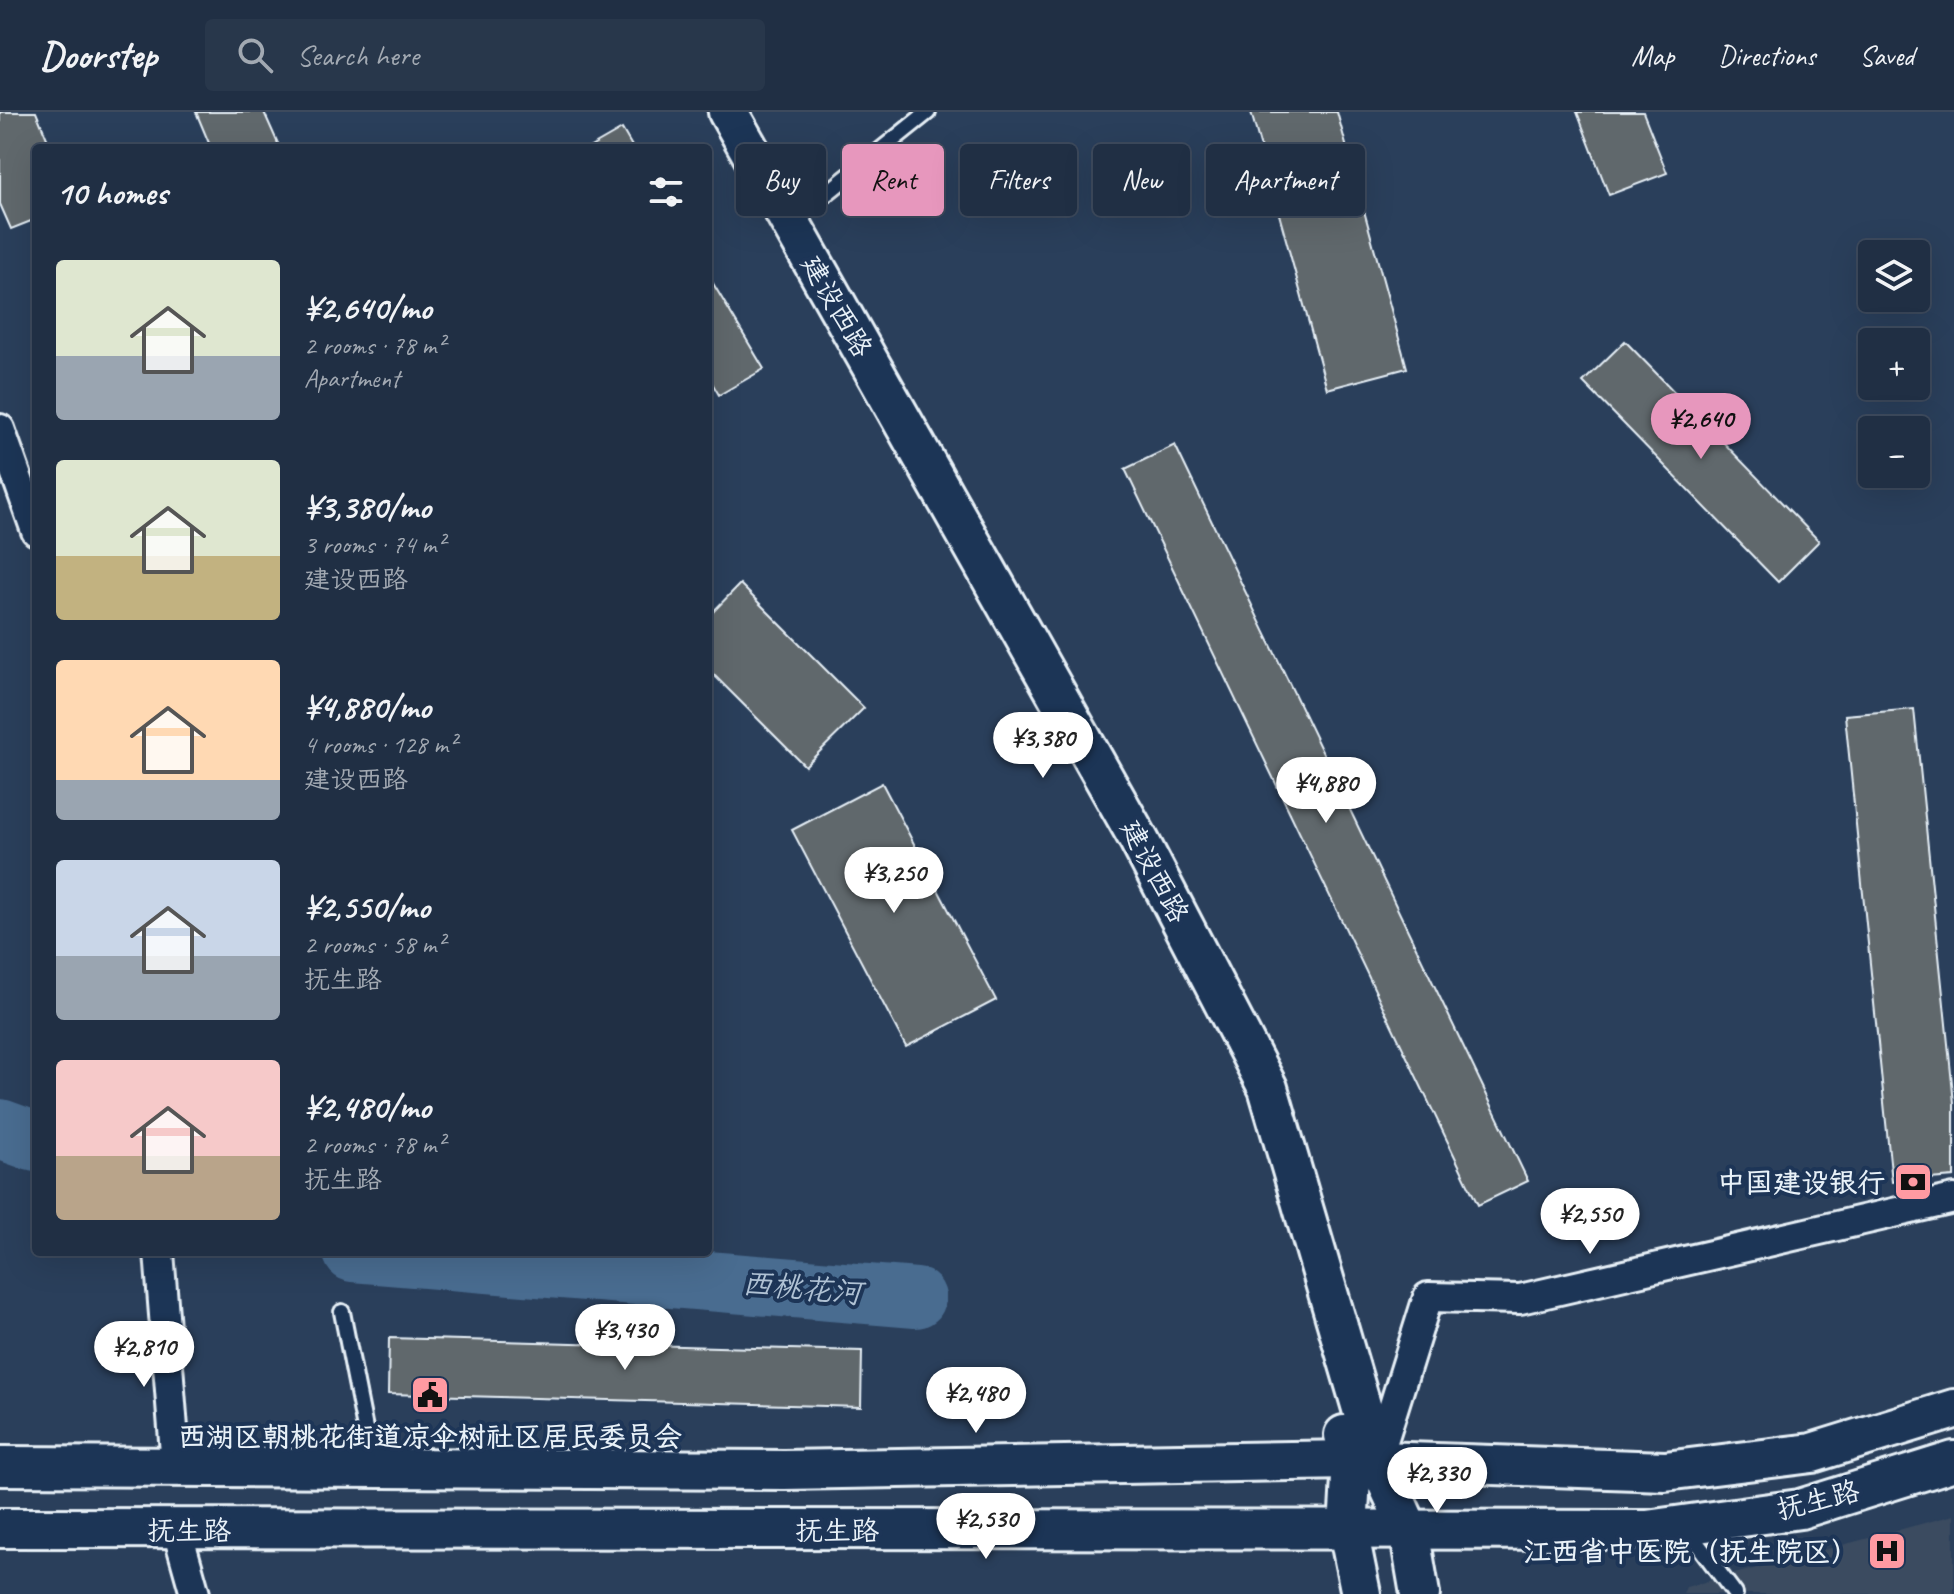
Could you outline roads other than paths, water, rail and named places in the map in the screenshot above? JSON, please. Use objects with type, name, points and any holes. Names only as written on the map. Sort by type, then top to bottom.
[{"type":"main road","name":"建设西路","points":[[706,112],[1110,837],[1245,1097],[1364,1460],[1409,1530],[1420,1594]]},
{"type":"main road","name":"建设西路","points":[[728,112],[1132,826],[1268,1088],[1364,1460],[1348,1530],[1361,1594]]},
{"type":"main road","name":"抚生路","points":[[0,1466],[784,1470],[1364,1460],[1665,1471],[1812,1453],[1954,1409]]},
{"type":"main road","name":"抚生路","points":[[0,1528],[1647,1530],[1800,1509],[1954,1461]]},
{"type":"street","points":[[2,438],[32,520]]},
{"type":"street","points":[[1364,1460],[1428,1297],[1520,1299],[1954,1199]]},
{"type":"street","points":[[159,1256],[176,1466]]},
{"type":"street","points":[[177,1530],[195,1594]]},
{"type":"lane","points":[[790,223],[928,112]]},
{"type":"lane","points":[[342,1312],[373,1469]]},
{"type":"lane","points":[[1684,1525],[1735,1594]]},
{"type":"waterway","name":"西桃花河","points":[[0,1129],[32,1141]]},
{"type":"waterway","name":"西桃花河","points":[[402,1256],[916,1298]]},
{"type":"place","name":"中国建设银行","points":[[1913,1182]]},
{"type":"place","name":"西湖区朝桃花街道凉伞树社区居民委员会","points":[[430,1395]]},
{"type":"place","name":"江西省中医院（抚生院区）","points":[[1887,1551]]}]
